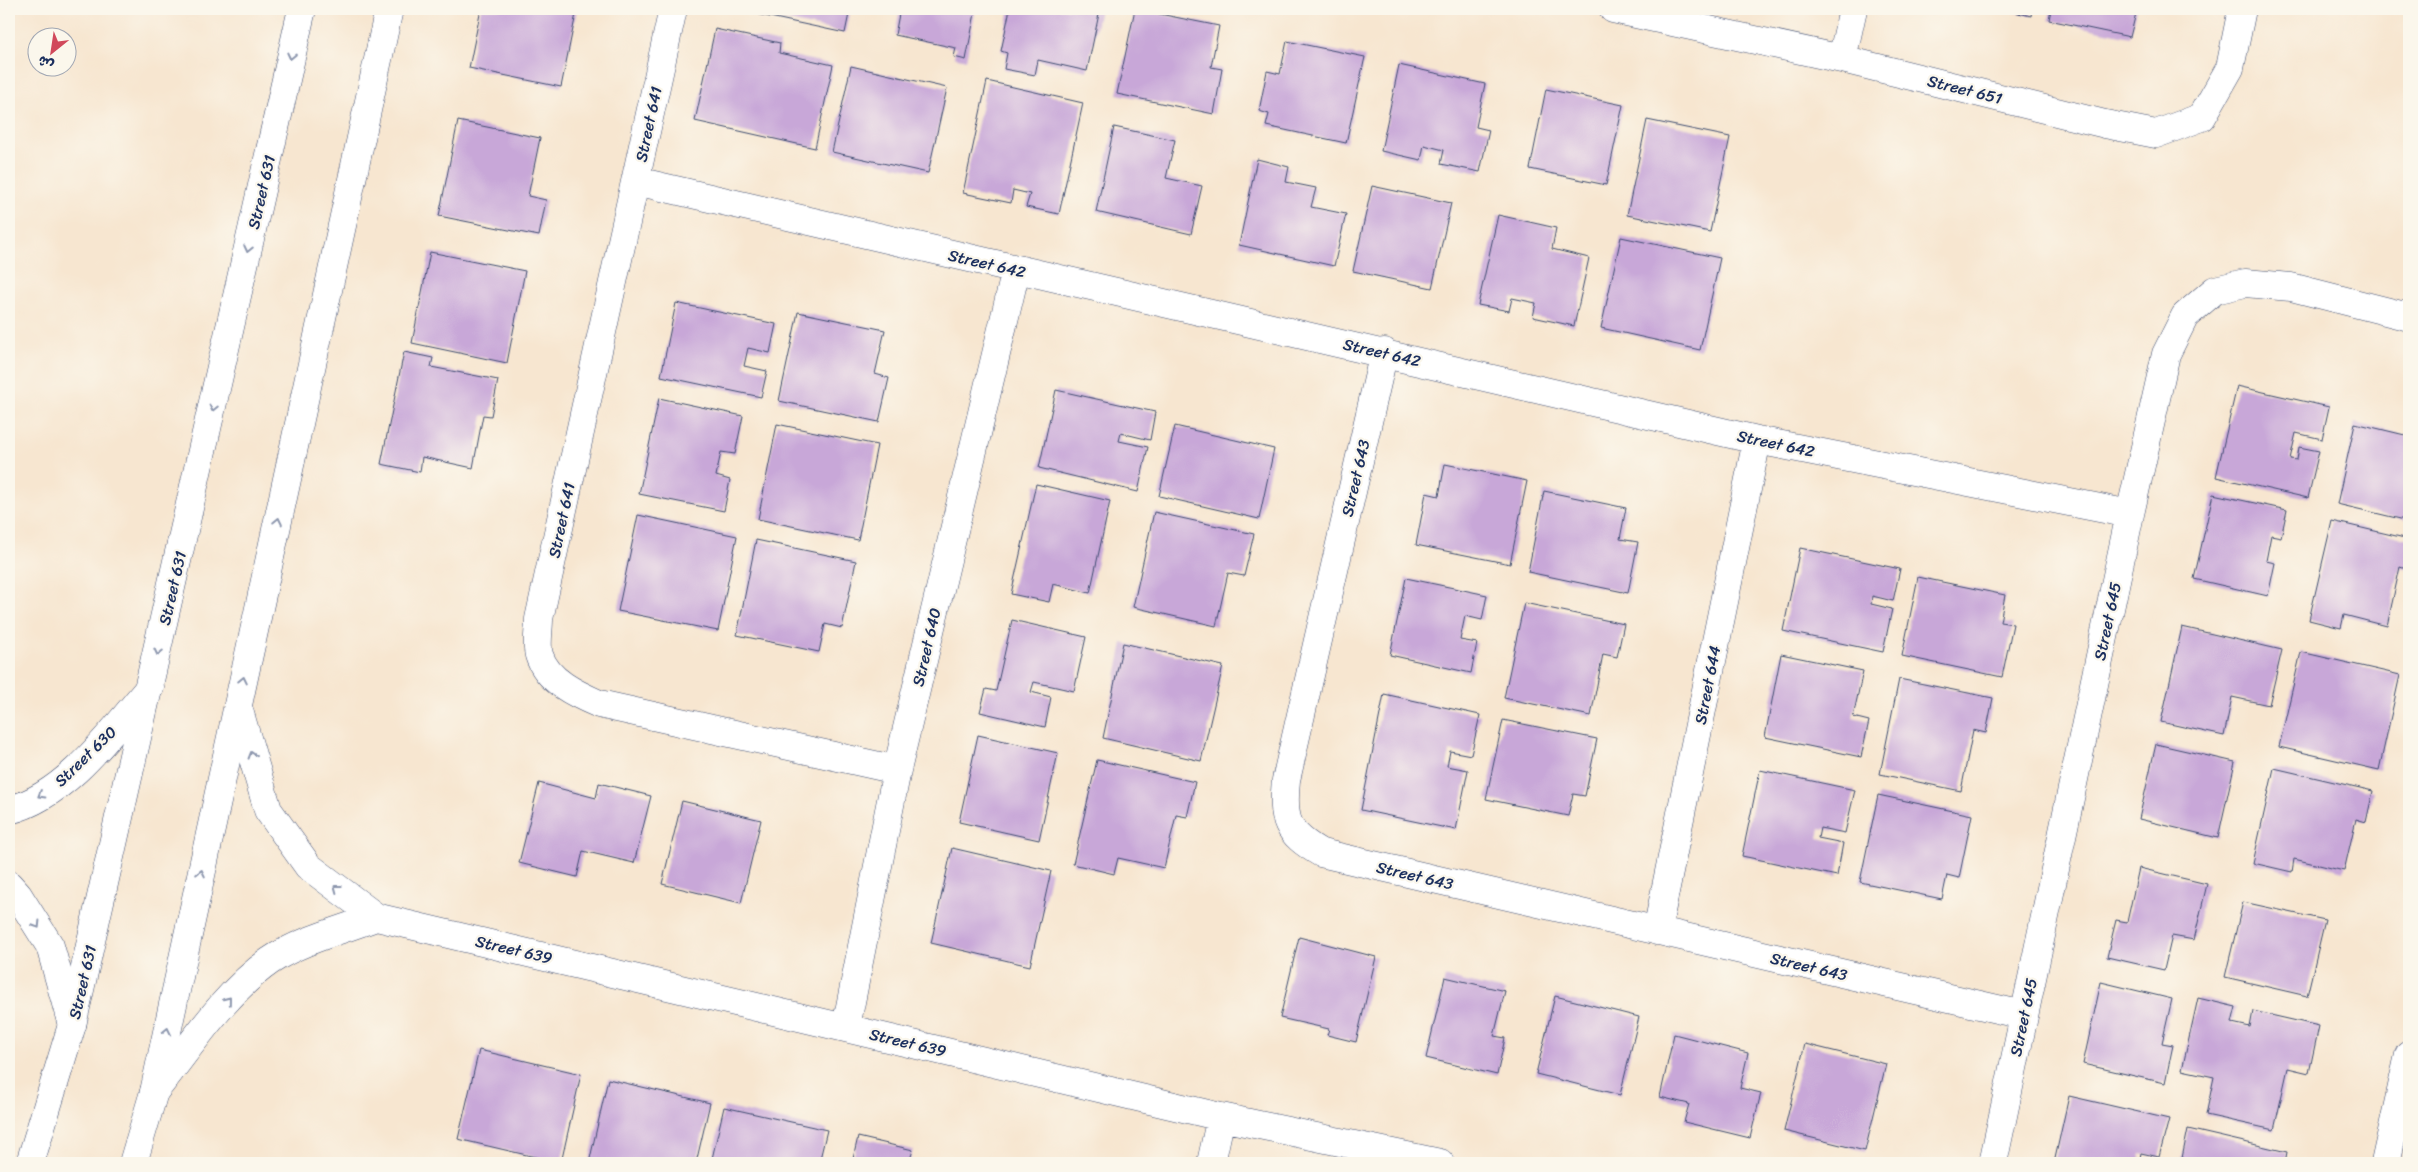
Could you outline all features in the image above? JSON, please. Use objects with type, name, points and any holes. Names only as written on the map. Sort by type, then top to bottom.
[{"type":"street","name":"Street 631","points":[[30,1163],[72,1025],[302,9]]},
{"type":"street","points":[[133,1163],[154,1092],[389,9]]},
{"type":"street","name":"Street 641","points":[[673,9],[539,619],[539,655],[551,675],[575,694],[599,704],[897,770]]},
{"type":"street","name":"Street 651","points":[[1613,9],[1842,59],[2104,124],[2156,134],[2202,117],[2230,68],[2242,9]]},
{"type":"street","points":[[1842,59],[1853,9]]},
{"type":"street","name":"Street 642","points":[[636,181],[1016,270],[1384,352],[1757,440],[2130,514]]},
{"type":"street","name":"Street 640","points":[[846,1027],[897,770],[1016,270]]},
{"type":"street","name":"Street 645","points":[[1993,1163],[2130,514],[2166,354],[2185,316],[2215,290],[2245,283],[2291,288],[2409,317]]},
{"type":"street","name":"Street 643","points":[[1384,352],[1286,780],[1284,802],[1289,826],[1301,841],[1321,853],[2023,1015]]},
{"type":"street","name":"Street 644","points":[[1657,931],[1757,440]]},
{"type":"street","name":"Street 630","points":[[9,810],[21,807],[64,781],[98,747],[150,687]]},
{"type":"street","name":"Street 639","points":[[238,707],[268,810],[308,866],[376,917],[1221,1117],[1440,1163]]},
{"type":"street","points":[[9,885],[18,895],[50,946],[72,1025]]},
{"type":"street","points":[[154,1092],[236,989],[271,961],[308,943],[376,917]]},
{"type":"street","points":[[2385,1163],[2405,1092],[2409,1055]]},
{"type":"street","points":[[1211,1163],[1221,1117]]},
{"type":"building","points":[[481,9],[577,9],[561,87],[469,68]]},
{"type":"building","points":[[742,9],[850,9],[845,33],[742,11]]},
{"type":"building","points":[[900,9],[964,9],[963,11],[975,13],[966,60],[954,57],[956,48],[895,35]]},
{"type":"building","points":[[1010,9],[1100,9],[1087,71],[1038,60],[1035,75],[1004,69],[1007,53],[1001,51]]},
{"type":"building","points":[[1135,9],[1219,26],[1211,67],[1222,69],[1214,114],[1117,94]]},
{"type":"building","points":[[2001,9],[2032,9],[2031,16]]},
{"type":"building","points":[[2051,9],[2137,9],[2130,37],[2049,20]]},
{"type":"building","points":[[715,29],[780,43],[779,53],[833,65],[815,148],[695,121]]},
{"type":"building","points":[[1287,41],[1365,57],[1346,143],[1266,126],[1269,114],[1259,111],[1267,71],[1280,74]]},
{"type":"building","points":[[1399,65],[1485,84],[1476,127],[1489,130],[1480,172],[1441,164],[1444,150],[1424,145],[1421,160],[1381,151]]},
{"type":"building","points":[[851,66],[947,88],[928,173],[832,152]]},
{"type":"building","points":[[987,81],[1083,103],[1059,214],[1026,207],[1030,194],[1013,190],[1011,203],[963,193]]},
{"type":"building","points":[[1546,89],[1623,105],[1606,185],[1530,169]]},
{"type":"building","points":[[1647,120],[1730,137],[1710,232],[1627,215]]},
{"type":"building","points":[[458,121],[540,138],[528,196],[546,200],[539,236],[439,216]]},
{"type":"building","points":[[1114,127],[1175,140],[1166,178],[1202,186],[1191,234],[1096,212]]},
{"type":"building","points":[[1257,159],[1289,167],[1286,182],[1316,188],[1311,207],[1346,214],[1334,266],[1239,245]]},
{"type":"building","points":[[1372,186],[1451,203],[1432,288],[1353,271]]},
{"type":"building","points":[[1498,215],[1556,228],[1552,249],[1589,258],[1574,326],[1533,317],[1536,303],[1512,298],[1509,311],[1478,305]]},
{"type":"building","points":[[1621,237],[1720,258],[1700,350],[1601,328]]},
{"type":"building","points":[[430,252],[525,271],[507,363],[412,343]]},
{"type":"building","points":[[676,303],[776,324],[770,353],[748,348],[744,366],[767,371],[761,397],[661,376]]},
{"type":"building","points":[[798,312],[885,330],[875,374],[889,378],[879,422],[779,401]]},
{"type":"building","points":[[404,352],[433,358],[431,367],[498,380],[491,416],[483,415],[473,468],[422,457],[420,472],[381,464]]},
{"type":"building","points":[[2237,386],[2329,407],[2322,439],[2296,433],[2290,459],[2297,460],[2299,447],[2319,451],[2308,498],[2216,477]]},
{"type":"building","points":[[1056,390],[1155,412],[1150,440],[1121,433],[1119,441],[1148,447],[1138,492],[1039,468]]},
{"type":"building","points":[[659,398],[743,416],[735,454],[721,452],[716,476],[730,480],[724,511],[639,494]]},
{"type":"building","points":[[2355,423],[2409,436],[2409,521],[2337,504]]},
{"type":"building","points":[[777,424],[877,445],[858,540],[758,519]]},
{"type":"building","points":[[1175,426],[1274,449],[1259,519],[1159,496]]},
{"type":"building","points":[[1445,464],[1527,481],[1510,564],[1416,545],[1426,493],[1439,496]]},
{"type":"building","points":[[1036,484],[1110,501],[1090,593],[1053,584],[1049,602],[1011,594]]},
{"type":"building","points":[[1544,491],[1626,508],[1620,539],[1638,542],[1628,593],[1528,572]]},
{"type":"building","points":[[2213,494],[2287,510],[2281,537],[2271,535],[2266,561],[2275,563],[2268,596],[2194,579]]},
{"type":"building","points":[[1154,512],[1254,534],[1244,576],[1228,573],[1216,626],[1133,607]]},
{"type":"building","points":[[638,515],[737,536],[718,631],[618,611]]},
{"type":"building","points":[[2332,521],[2409,539],[2409,570],[2400,567],[2387,626],[2344,615],[2341,628],[2309,620]]},
{"type":"building","points":[[756,540],[856,561],[842,628],[825,624],[819,652],[737,635]]},
{"type":"building","points":[[1800,548],[1900,569],[1893,601],[1872,596],[1871,604],[1892,609],[1883,652],[1783,631]]},
{"type":"building","points":[[1918,577],[2005,595],[2000,622],[2013,624],[2002,677],[1902,656]]},
{"type":"building","points":[[1406,578],[1487,595],[1482,620],[1465,616],[1460,640],[1477,643],[1471,673],[1390,655]]},
{"type":"building","points":[[1524,603],[1624,624],[1617,657],[1603,654],[1591,716],[1504,698]]},
{"type":"building","points":[[1012,620],[1086,637],[1074,691],[1034,682],[1031,692],[1051,697],[1045,727],[980,712],[986,689],[996,691]]},
{"type":"building","points":[[2182,627],[2282,650],[2269,705],[2232,697],[2224,736],[2161,722]]},
{"type":"building","points":[[1123,643],[1223,666],[1201,761],[1103,738]]},
{"type":"building","points":[[2301,652],[2400,675],[2379,770],[2279,747]]},
{"type":"building","points":[[1781,654],[1863,671],[1853,717],[1869,721],[1861,757],[1765,737]]},
{"type":"building","points":[[1899,679],[1993,698],[1986,733],[1973,730],[1961,791],[1880,774]]},
{"type":"building","points":[[1384,694],[1480,715],[1471,755],[1450,751],[1447,766],[1468,770],[1456,830],[1361,810]]},
{"type":"building","points":[[1503,720],[1597,739],[1585,796],[1573,794],[1568,816],[1486,799]]},
{"type":"building","points":[[978,735],[1058,753],[1039,840],[959,822]]},
{"type":"building","points":[[2156,744],[2235,762],[2218,838],[2139,819]]},
{"type":"building","points":[[1097,760],[1195,782],[1187,817],[1176,815],[1164,868],[1118,858],[1114,874],[1073,864]]},
{"type":"building","points":[[2274,768],[2373,791],[2366,822],[2356,819],[2344,871],[2294,859],[2292,872],[2253,863]]},
{"type":"building","points":[[1760,770],[1855,790],[1845,833],[1820,828],[1818,838],[1843,843],[1837,876],[1742,856]]},
{"type":"building","points":[[539,783],[596,798],[599,783],[651,796],[634,863],[583,851],[577,877],[519,863]]},
{"type":"building","points":[[1878,795],[1972,815],[1959,878],[1947,875],[1942,899],[1860,882]]},
{"type":"building","points":[[682,801],[761,820],[741,903],[662,884]]},
{"type":"building","points":[[952,848],[1051,871],[1030,966],[931,943]]},
{"type":"building","points":[[2139,868],[2207,884],[2194,940],[2172,936],[2164,970],[2107,957],[2116,920],[2127,922]]},
{"type":"building","points":[[2243,902],[2325,920],[2307,996],[2225,977]]},
{"type":"building","points":[[1299,937],[1376,957],[1356,1042],[1327,1035],[1329,1029],[1280,1018]]},
{"type":"building","points":[[1445,977],[1505,991],[1494,1036],[1505,1038],[1497,1075],[1426,1058]]},
{"type":"building","points":[[2101,982],[2172,999],[2162,1043],[2173,1045],[2165,1083],[2083,1064]]},
{"type":"building","points":[[1555,996],[1639,1017],[1620,1095],[1536,1074]]},
{"type":"building","points":[[2198,998],[2236,1007],[2232,1023],[2250,1027],[2253,1011],[2319,1026],[2309,1073],[2288,1068],[2274,1130],[2206,1115],[2214,1077],[2182,1070]]},
{"type":"building","points":[[1674,1034],[1748,1053],[1740,1088],[1761,1093],[1750,1138],[1684,1122],[1689,1104],[1660,1097]]},
{"type":"building","points":[[1805,1044],[1886,1064],[1865,1151],[1784,1131]]},
{"type":"building","points":[[479,1050],[581,1074],[561,1163],[458,1139]]},
{"type":"building","points":[[608,1079],[710,1103],[696,1163],[589,1163]]},
{"type":"building","points":[[2069,1096],[2169,1119],[2159,1157],[2141,1153],[2139,1163],[2054,1163]]},
{"type":"building","points":[[724,1107],[827,1130],[819,1163],[711,1163]]},
{"type":"building","points":[[2188,1129],[2287,1152],[2285,1163],[2181,1163]]},
{"type":"building","points":[[858,1137],[913,1150],[909,1163],[852,1163]]}]
